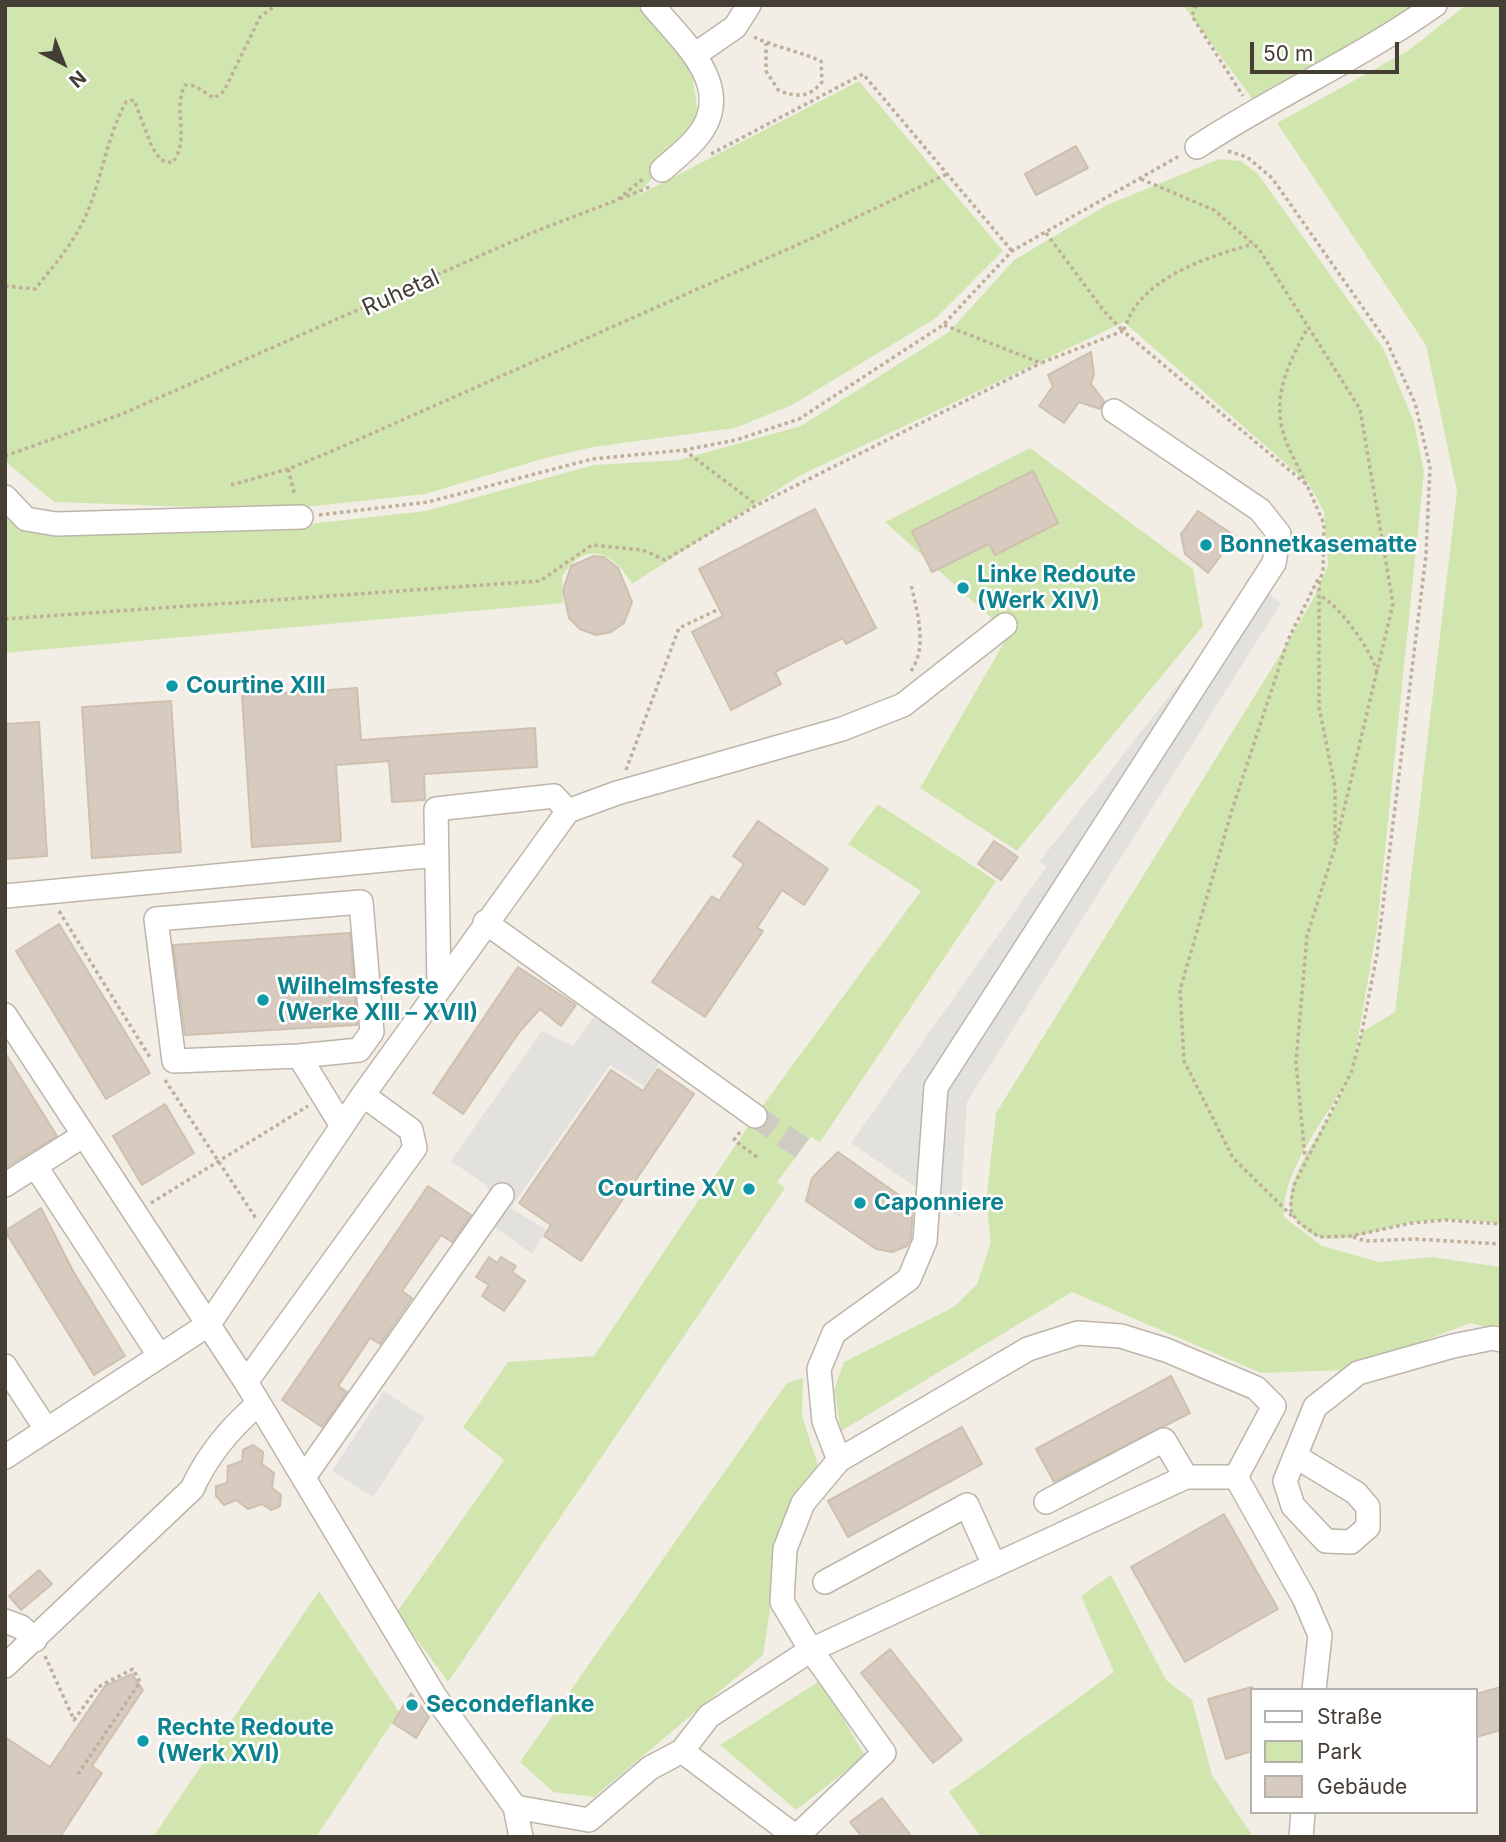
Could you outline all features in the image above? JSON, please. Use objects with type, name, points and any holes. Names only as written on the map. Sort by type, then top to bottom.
[{"type":"lane","points":[[652,5],[696,54],[710,89],[708,120],[698,137],[662,176]]},
{"type":"lane","points":[[696,54],[735,27],[749,5]]},
{"type":"lane","points":[[1197,147],[1253,111],[1335,69],[1435,5]]},
{"type":"lane","points":[[839,1460],[824,1421],[818,1369],[834,1333],[909,1279],[925,1241],[936,1087],[1274,564],[1279,534],[1260,510],[1114,411]]},
{"type":"lane","points":[[5,497],[26,519],[57,524],[301,517]]},
{"type":"lane","points":[[5,1457],[209,1324],[363,1095],[485,922],[568,811],[617,793],[842,729],[903,705],[1005,625]]},
{"type":"lane","points":[[439,988],[436,809],[554,796],[568,811]]},
{"type":"lane","points":[[5,896],[437,855]]},
{"type":"lane","points":[[361,902],[372,1032],[359,1050],[299,1056],[174,1061],[156,919],[361,902]]},
{"type":"lane","points":[[485,922],[754,1115]]},
{"type":"lane","points":[[5,1016],[246,1382],[434,1695],[514,1807],[521,1837]]},
{"type":"lane","points":[[299,1056],[342,1126]]},
{"type":"lane","points":[[246,1382],[415,1148],[411,1130],[363,1095]]},
{"type":"lane","points":[[5,1185],[84,1135]]},
{"type":"lane","points":[[36,1167],[159,1355]]},
{"type":"lane","points":[[304,1477],[502,1195]]},
{"type":"lane","points":[[682,1751],[796,1837],[884,1753],[811,1650],[782,1602],[785,1549],[803,1503],[839,1460],[1028,1349],[1078,1333],[1121,1336],[1166,1350],[1256,1388],[1274,1406],[1237,1477]]},
{"type":"lane","points":[[1295,1456],[1315,1407],[1358,1373],[1453,1346],[1493,1338],[1501,1340]]},
{"type":"lane","points":[[5,1366],[46,1429]]},
{"type":"lane","points":[[5,1666],[192,1489],[204,1462],[242,1417],[258,1404]]},
{"type":"lane","points":[[1046,1502],[1164,1440],[1186,1478]]},
{"type":"lane","points":[[573,1837],[589,1819],[650,1769],[682,1751],[709,1716],[811,1650],[1186,1478],[1237,1477]]},
{"type":"lane","points":[[1237,1477],[1304,1598],[1320,1635],[1314,1688]]},
{"type":"lane","points":[[825,1582],[967,1505],[994,1565]]},
{"type":"lane","points":[[5,1621],[21,1627],[35,1640]]},
{"type":"lane","points":[[514,1807],[589,1819]]},
{"type":"lane","points":[[1301,1837],[1303,1814]]},
{"type":"path","points":[[5,286],[35,289],[58,263],[86,215],[116,121],[126,102],[134,100],[152,147],[161,160],[172,163],[178,156],[182,132],[178,99],[186,85],[214,98],[224,90],[260,18],[276,5]]},
{"type":"path","points":[[1196,5],[1192,16],[1253,111]]},
{"type":"path","points":[[735,27],[766,43],[792,48],[821,61],[822,82],[814,92],[799,97],[779,91],[766,71],[766,43]]},
{"type":"path","points":[[710,155],[863,74],[1012,251]]},
{"type":"path","points":[[814,92],[815,101]]},
{"type":"path","points":[[301,517],[428,502],[592,459],[684,450],[736,440],[799,419],[943,325],[1012,251],[1197,147],[1247,157],[1272,178],[1387,342],[1415,403],[1430,467],[1426,555],[1377,954],[1352,1073],[1306,1159],[1290,1198],[1290,1209],[1297,1221]]},
{"type":"path","points":[[231,485],[288,469],[803,242],[949,173]]},
{"type":"path","points":[[617,200],[662,176]]},
{"type":"path","name":"Ruhetal","points":[[5,456],[122,414],[534,233],[617,200],[643,178],[662,176]]},
{"type":"path","points":[[1139,178],[1214,210],[1253,244],[1360,409],[1393,604],[1335,847],[1307,936],[1296,1062],[1306,1159]]},
{"type":"path","points":[[1045,233],[1123,331],[1135,307],[1154,289],[1205,257],[1253,244]]},
{"type":"path","points":[[1307,485],[1283,434],[1279,398],[1290,358],[1308,327]]},
{"type":"path","points":[[5,619],[540,581],[592,545],[643,550],[665,560],[757,505],[1041,363]]},
{"type":"path","points":[[684,450],[757,505]]},
{"type":"path","points":[[288,469],[294,491]]},
{"type":"path","points":[[1324,569],[1288,640],[1231,810],[1180,990],[1184,1061],[1233,1158],[1297,1221],[1319,1237],[1352,1236],[1412,1223],[1470,1220],[1501,1224]]},
{"type":"path","points":[[905,679],[917,662],[920,624],[911,585]]},
{"type":"path","points":[[1322,597],[1331,602],[1345,619],[1375,662],[1378,674]]},
{"type":"path","points":[[617,793],[679,628],[717,610]]},
{"type":"path","points":[[134,1213],[323,1096]]},
{"type":"path","points":[[754,1115],[734,1140],[757,1157]]},
{"type":"path","points":[[1352,1236],[1366,1241],[1415,1239],[1501,1244]]},
{"type":"path","points":[[35,1640],[53,1668],[74,1720],[98,1687],[133,1669],[140,1682],[78,1774]]},
{"type":"green space","points":[[5,5],[637,5],[675,37],[690,58],[699,122],[637,196],[859,81],[1003,251],[936,318],[792,405],[735,428],[593,447],[542,459],[425,494],[278,510],[54,502],[5,461]]},
{"type":"green space","points":[[1183,5],[1433,5],[1257,105]]},
{"type":"green space","points":[[1466,5],[1501,5],[1501,1224],[1432,1220],[1353,1237],[1330,1239],[1313,1235],[1302,1227],[1291,1210],[1290,1197],[1294,1182],[1344,1086],[1296,1166],[1285,1201],[1284,1217],[1322,1246],[1379,1262],[1431,1257],[1501,1267],[1501,1331],[1471,1323],[1346,1370],[1261,1373],[1072,1292],[841,1431],[834,1390],[844,1362],[954,1307],[977,1284],[991,1242],[986,1202],[996,1113],[1280,655],[1312,601],[1328,566],[1324,512],[1309,484],[1124,322],[799,476],[632,584],[625,573],[608,558],[590,554],[571,564],[562,576],[563,603],[5,653],[5,508],[25,524],[282,527],[426,511],[594,465],[679,460],[801,426],[949,332],[1014,260],[1107,205],[1219,159],[1241,161],[1257,173],[1383,348],[1414,422],[1424,472],[1377,928],[1354,1061],[1362,1032],[1395,1012],[1457,492],[1426,345],[1277,123],[1409,50]]},
{"type":"green space","points":[[1030,448],[1193,569],[1203,626],[1017,851],[920,788],[1009,634],[885,522]]},
{"type":"green space","points":[[878,804],[996,881],[820,1142],[811,1137],[777,1182],[785,1188],[448,1682],[397,1612],[504,1460],[463,1427],[508,1362],[594,1356],[755,1116],[921,891],[848,844]]},
{"type":"green space","points":[[803,1378],[802,1416],[818,1465],[771,1561],[770,1610],[763,1655],[594,1797],[553,1792],[520,1762],[787,1383]]},
{"type":"green space","points":[[1111,1575],[1166,1680],[1192,1700],[1212,1775],[1253,1837],[981,1837],[949,1792],[1114,1672],[1081,1596]]},
{"type":"green space","points":[[319,1591],[399,1712],[316,1837],[153,1837]]},
{"type":"green space","points":[[821,1680],[865,1756],[796,1810],[720,1745]]},
{"type":"shaded area","points":[[1257,584],[1281,603],[967,1102],[960,1217],[851,1143],[1047,866],[1039,862]]},
{"type":"shaded area","points":[[595,1015],[660,1062],[644,1086],[610,1065],[511,1208],[546,1230],[532,1254],[488,1222],[495,1211],[487,1186],[451,1161],[542,1031],[573,1046]]},
{"type":"shaded area","points":[[384,1391],[425,1418],[373,1497],[332,1471]]},
{"type":"building","points":[[1076,146],[1088,168],[1036,195],[1025,174]]},
{"type":"building","points":[[1091,352],[1094,374],[1091,384],[1104,401],[1100,409],[1079,402],[1064,423],[1039,406],[1053,386],[1048,375]]},
{"type":"building","points":[[1033,471],[1058,523],[995,555],[989,544],[932,572],[912,531]]},
{"type":"building","points":[[815,509],[876,628],[846,644],[843,638],[775,672],[781,684],[731,710],[692,632],[723,616],[699,569]]},
{"type":"building","name":"Bonnetkasematte","points":[[1198,511],[1235,536],[1208,573],[1185,554],[1181,534]]},
{"type":"building","points":[[594,556],[604,557],[618,568],[632,602],[624,623],[611,632],[596,635],[580,629],[569,618],[563,590],[571,566]]},
{"type":"building","points":[[357,688],[361,740],[535,728],[537,767],[424,774],[425,800],[392,802],[389,761],[336,765],[341,841],[252,847],[242,696]]},
{"type":"building","points":[[171,701],[181,852],[92,858],[82,707]]},
{"type":"building","points":[[39,722],[47,856],[5,859],[5,724]]},
{"type":"building","points":[[758,821],[828,869],[804,905],[782,890],[757,928],[763,931],[705,1017],[652,982],[712,896],[719,901],[744,864],[733,856]]},
{"type":"building","points":[[994,841],[1018,857],[1001,880],[978,864]]},
{"type":"building","points":[[59,924],[150,1073],[106,1099],[16,951]]},
{"type":"building","points":[[350,933],[357,1025],[185,1035],[173,945]]},
{"type":"building","points":[[518,967],[576,1005],[561,1026],[540,1009],[520,1031],[463,1114],[433,1093]]},
{"type":"building","points":[[5,1053],[57,1136],[5,1168]]},
{"type":"building","points":[[658,1069],[694,1094],[581,1261],[544,1236],[551,1225],[519,1203],[611,1070],[643,1091]]},
{"type":"building","points":[[165,1104],[194,1153],[142,1185],[113,1136]]},
{"type":"building","name":"Caponniere","points":[[838,1152],[913,1205],[911,1238],[907,1246],[892,1252],[876,1249],[806,1201],[812,1178]]},
{"type":"building","points":[[428,1186],[471,1215],[452,1242],[441,1235],[402,1291],[412,1298],[380,1344],[370,1338],[338,1386],[347,1392],[322,1427],[282,1400]]},
{"type":"building","points":[[41,1208],[73,1271],[125,1356],[94,1375],[5,1231]]},
{"type":"building","points":[[489,1257],[497,1263],[501,1257],[516,1266],[512,1272],[525,1281],[504,1311],[482,1296],[489,1285],[476,1277]]},
{"type":"building","points":[[1171,1376],[1190,1413],[1054,1482],[1036,1449]]},
{"type":"building","points":[[962,1427],[982,1464],[848,1537],[828,1501]]},
{"type":"building","points":[[253,1445],[263,1452],[262,1464],[274,1473],[272,1488],[281,1495],[280,1506],[271,1510],[262,1504],[248,1509],[236,1500],[224,1505],[216,1496],[216,1486],[227,1483],[228,1466],[242,1461],[243,1450]]},
{"type":"building","points":[[1224,1514],[1278,1609],[1185,1662],[1131,1567]]},
{"type":"building","points":[[39,1570],[52,1584],[21,1610],[9,1596]]},
{"type":"building","points":[[890,1649],[962,1740],[933,1763],[861,1673]]},
{"type":"building","points":[[132,1674],[143,1690],[92,1766],[102,1773],[60,1837],[5,1837],[5,1737],[50,1767],[105,1686]]},
{"type":"building","points":[[1252,1687],[1250,1752],[1226,1759],[1208,1699]]},
{"type":"building","points":[[1501,1687],[1501,1730],[1478,1736],[1478,1693]]},
{"type":"building","name":"Secondeflanke","points":[[411,1693],[429,1717],[416,1738],[393,1723]]},
{"type":"building","points":[[882,1798],[912,1837],[862,1837],[850,1822]]},
{"type":"tunnel","points":[[755,1116],[802,1148]]},
{"type":"place","name":"Bonnetkasematte","points":[[1206,545]]},
{"type":"place","name":"Linke Redoute (Werk XIV)","points":[[963,588]]},
{"type":"place","name":"Courtine XIII","points":[[172,686]]},
{"type":"place","name":"Wilhelmsfeste (Werke XIII – XVII)","points":[[263,1000]]},
{"type":"place","name":"Courtine XV","points":[[749,1189]]},
{"type":"place","name":"Caponniere","points":[[860,1203]]},
{"type":"place","name":"Secondeflanke","points":[[412,1705]]},
{"type":"place","name":"Rechte Redoute (Werk XVI)","points":[[143,1741]]}]
